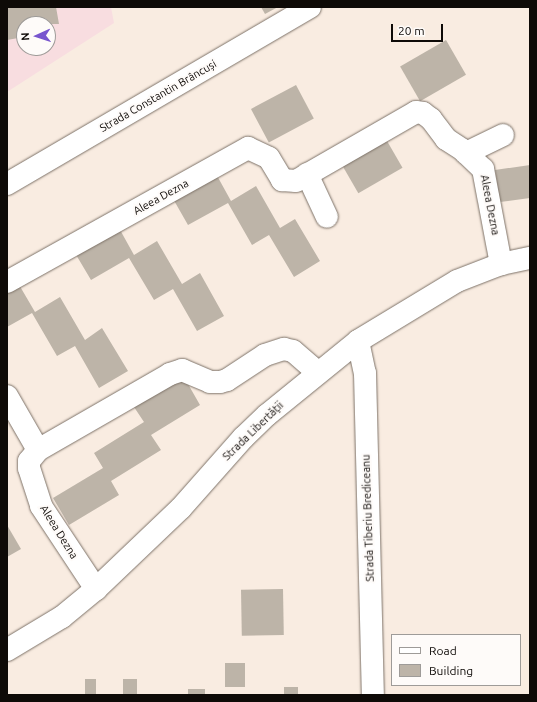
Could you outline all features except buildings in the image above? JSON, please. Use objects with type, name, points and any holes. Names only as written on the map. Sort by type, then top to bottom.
[{"type":"street","name":"Strada Constantin Brâncuși","points":[[7,184],[310,7]]},
{"type":"street","name":"Aleea Dezna","points":[[7,282],[248,148],[269,158],[282,180],[296,181],[416,112],[422,112],[431,119],[446,139],[478,162],[485,176],[501,264]]},
{"type":"street","points":[[466,153],[503,135]]},
{"type":"street","points":[[307,174],[326,217]]},
{"type":"street","name":"Strada Libertății","points":[[7,650],[62,617],[96,589],[181,508],[243,438],[318,373],[358,341],[457,281],[501,264],[530,258]]},
{"type":"street","name":"Strada Tiberiu Brediceanu","points":[[358,341],[364,373],[373,695]]},
{"type":"street","points":[[7,396],[38,450],[170,374],[182,370],[210,382],[220,382],[228,380],[265,355],[284,350],[293,351],[318,373]]},
{"type":"street","name":"Aleea Dezna","points":[[38,450],[29,461],[29,468],[41,506],[96,589]]},
{"type":"shaded area","points":[[7,7],[111,7],[114,23],[7,92]]}]
